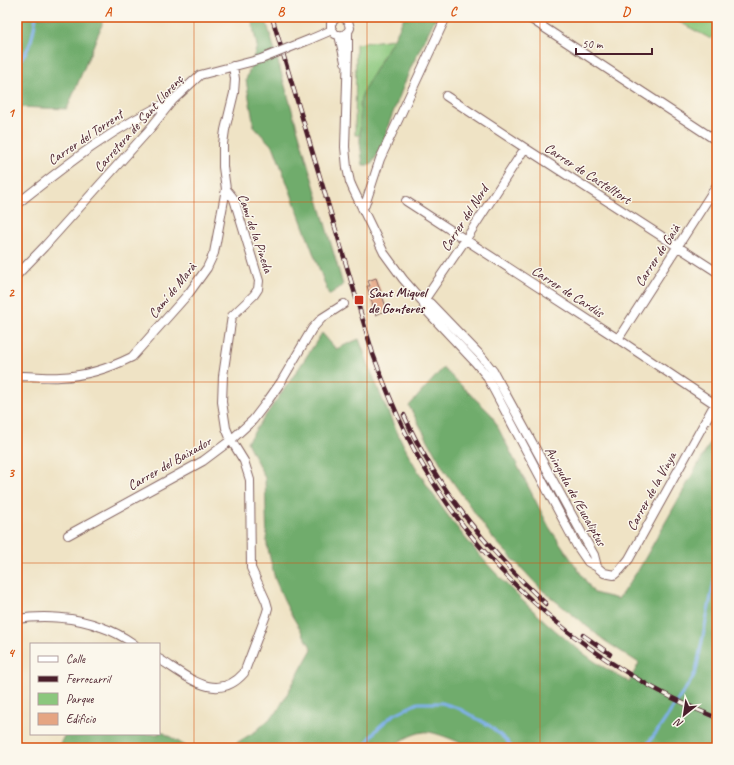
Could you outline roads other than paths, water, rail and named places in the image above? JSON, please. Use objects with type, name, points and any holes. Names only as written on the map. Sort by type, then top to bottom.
[{"type":"street","points":[[337,17],[332,23],[347,68]]},
{"type":"street","points":[[346,18],[350,25],[348,32],[347,68],[347,168],[352,190],[362,208],[365,205],[385,147],[446,17]]},
{"type":"street","points":[[528,17],[717,141]]},
{"type":"street","name":"Carretera de Sant Llorenç","points":[[17,275],[50,241],[150,130],[173,100],[200,75],[261,59],[311,39],[335,33],[344,35],[348,32]]},
{"type":"street","name":"Camí de Marà","points":[[17,377],[77,376],[120,363],[132,357],[189,293],[207,268],[214,253],[226,189],[223,167],[223,144],[234,93],[235,79],[233,66]]},
{"type":"street","name":"Carrer de Castelltort","points":[[446,96],[717,272]]},
{"type":"street","name":"Carrer del Torrent","points":[[17,204],[68,162],[103,139],[156,108],[173,100]]},
{"type":"street","name":"Carrer del Nord","points":[[423,302],[525,148]]},
{"type":"street","name":"Carrer de Gaià","points":[[618,339],[717,185]]},
{"type":"street","name":"Camí de la Pineda","points":[[160,660],[199,683],[209,687],[218,688],[228,686],[238,680],[244,673],[268,608],[251,568],[250,480],[244,461],[231,440],[224,417],[222,402],[223,376],[232,316],[254,295],[258,289],[259,281],[234,199],[226,189]]},
{"type":"street","name":"Carrer de Cardús","points":[[406,201],[716,402]]},
{"type":"street","name":"Avinguda de l'Eucaliptus","points":[[362,208],[384,253],[403,279],[423,302],[425,309],[486,375],[577,546],[588,562],[597,567]]},
{"type":"street","name":"Carrer del Baixador","points":[[68,534],[203,461],[231,440],[252,420],[270,399],[312,329],[322,318],[344,304]]},
{"type":"street","name":"Carrer de la Vinya","points":[[597,567],[604,573],[614,575],[629,559],[716,402]]},
{"type":"street","points":[[17,619],[42,617],[84,622],[101,626],[132,643]]},
{"type":"waterway","points":[[17,64],[29,47],[36,17]]},
{"type":"waterway","points":[[644,748],[659,729],[696,671],[717,567]]},
{"type":"waterway","points":[[362,748],[379,727],[393,715],[418,703],[442,703],[458,708],[490,726],[507,741],[512,748]]},
{"type":"railway","points":[[272,17],[373,354],[395,410],[422,464],[449,506],[479,545],[512,582],[548,615],[587,646],[629,674],[672,698],[717,718]]},
{"type":"railway","points":[[404,415],[432,468],[465,517],[504,562],[546,604]]},
{"type":"railway","points":[[583,635],[610,654]]},
{"type":"place","name":"Sant Miquel de Gonteres","points":[[359,300]]}]
